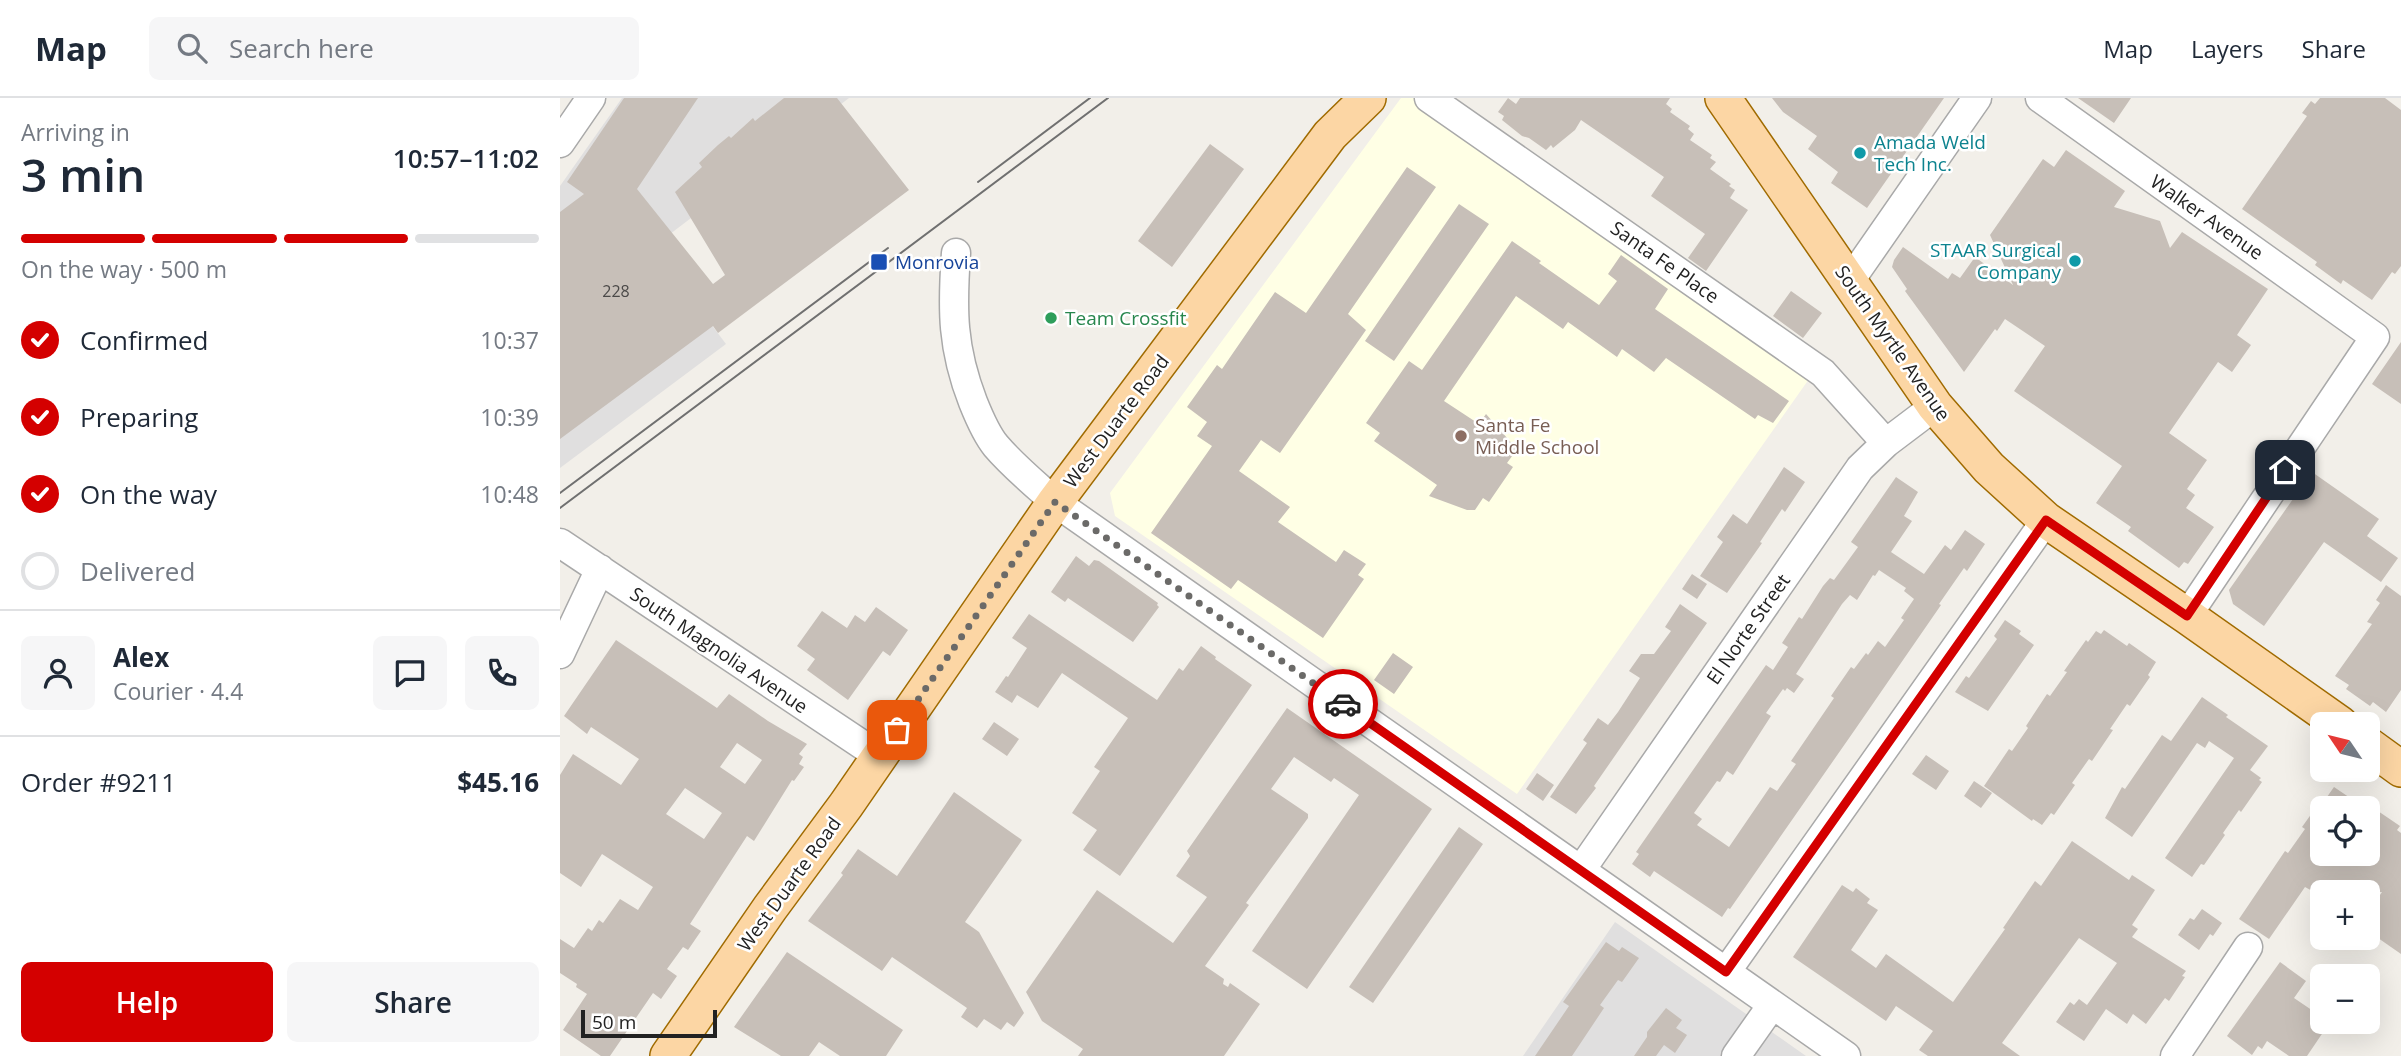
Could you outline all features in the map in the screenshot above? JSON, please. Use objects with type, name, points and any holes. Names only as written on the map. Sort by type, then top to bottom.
[{"type":"main road","name":"West Duarte Road","points":[[1330,135],[1338,98]]},
{"type":"main road","name":"West Duarte Road","points":[[668,1056],[1055,502],[1330,135],[1368,98]]},
{"type":"main road","name":"South Myrtle Avenue","points":[[1723,98],[1935,407],[1989,468],[2046,520],[2323,712]]},
{"type":"main road","points":[[2380,754],[2401,769]]},
{"type":"street","points":[[560,143],[591,98]]},
{"type":"street","name":"Santa Fe Place","points":[[1429,98],[1823,373],[1885,443]]},
{"type":"street","points":[[1849,282],[1977,98]]},
{"type":"street","name":"Walker Avenue","points":[[2040,98],[2375,337],[2187,616]]},
{"type":"street","points":[[956,253],[955,340],[962,374],[977,412],[994,443],[1019,471],[1055,502],[1846,1056]]},
{"type":"street","name":"El Norte Street","points":[[1581,870],[1860,468],[1885,443],[1935,407]]},
{"type":"street","points":[[1726,972],[2046,520]]},
{"type":"street","name":"South Magnolia Avenue","points":[[560,542],[879,756]]},
{"type":"street","points":[[560,654],[600,569]]},
{"type":"street","points":[[2175,1056],[2248,947]]},
{"type":"street","points":[[1736,1056],[1772,1005]]},
{"type":"shaded area","points":[[622,98],[849,98],[653,247],[726,344],[560,468],[560,186]]},
{"type":"shaded area","name":"Santa Fe Middle School","points":[[1401,98],[1416,98],[1809,379],[1517,794],[1115,516],[1110,493]]},
{"type":"shaded area","points":[[1615,922],[1806,1056],[1523,1056]]},
{"type":"building","points":[[624,98],[698,98],[637,189],[713,284],[725,275],[675,192],[702,167],[699,163],[718,145],[784,98],[837,98],[909,190],[718,333],[713,326],[560,439],[560,212],[584,194],[567,182]]},
{"type":"building","points":[[1508,98],[1516,104],[1520,98],[1670,98],[1666,104],[1672,109],[1670,112],[1690,126],[1688,129],[1694,134],[1690,140],[1712,155],[1710,158],[1716,162],[1710,169],[1735,190],[1730,198],[1748,210],[1706,271],[1688,258],[1705,234],[1651,196],[1664,177],[1581,120],[1575,130],[1553,148],[1551,145],[1546,150],[1502,120],[1504,116],[1498,112]]},
{"type":"building","name":"Amada Weld Tech Inc.","points":[[1772,98],[1944,98],[1867,208],[1831,183],[1838,172],[1808,149],[1817,136],[1783,112]]},
{"type":"building","points":[[2078,98],[2131,98],[2114,123]]},
{"type":"building","points":[[2320,98],[2385,98],[2401,110],[2401,266],[2395,274],[2392,272],[2372,300],[2343,280],[2341,284],[2315,265],[2317,262],[2242,209],[2307,116],[2302,113],[2311,101],[2315,104]]},
{"type":"building","points":[[1210,144],[1244,169],[1172,267],[1138,241]]},
{"type":"building","points":[[2066,150],[2125,191],[2114,207],[2160,221],[2170,248],[2182,232],[2268,289],[2237,335],[2251,345],[2232,372],[2218,362],[2169,433],[2207,460],[2187,489],[2195,495],[2186,508],[2214,527],[2188,564],[2184,562],[2179,568],[2128,531],[2131,527],[2096,503],[2122,466],[2014,391],[2045,346],[2005,319],[1964,372],[1905,291],[1907,289],[1892,267],[1903,247],[1948,279],[1952,273],[1960,278],[1975,257],[2013,285],[1990,235],[2043,159],[2054,167]]},
{"type":"building","points":[[1407,167],[1436,187],[1348,314],[1366,330],[1280,453],[1261,440],[1239,471],[1290,507],[1278,522],[1336,562],[1344,550],[1366,564],[1358,575],[1364,579],[1323,638],[1238,580],[1231,589],[1151,533],[1212,446],[1197,436],[1207,422],[1187,407],[1217,365],[1222,369],[1275,292],[1306,313]]},
{"type":"building","points":[[1459,204],[1489,224],[1394,361],[1365,341]]},
{"type":"building","points":[[1512,241],[1599,305],[1617,281],[1608,274],[1621,255],[1668,289],[1655,309],[1789,401],[1773,423],[1758,415],[1755,419],[1666,358],[1654,372],[1622,349],[1617,357],[1568,322],[1563,329],[1516,296],[1444,401],[1479,424],[1486,414],[1515,447],[1515,452],[1507,463],[1513,467],[1489,502],[1483,498],[1475,510],[1467,510],[1429,496],[1437,485],[1374,441],[1380,433],[1366,423],[1409,361],[1422,370]]},
{"type":"building","points":[[1791,291],[1822,313],[1803,338],[1773,316]]},
{"type":"building","points":[[2401,342],[2401,404],[2372,384]]},
{"type":"building","points":[[1784,467],[1805,482],[1785,512],[1782,509],[1727,593],[1700,576],[1723,542],[1717,537],[1733,514],[1747,524]]},
{"type":"building","points":[[2312,472],[2379,519],[2367,536],[2398,558],[2381,582],[2324,542],[2264,626],[2233,604],[2229,590]]},
{"type":"building","points":[[1896,477],[1918,492],[1904,516],[1912,521],[1891,552],[1924,574],[1945,545],[1951,550],[1965,530],[1985,544],[1967,571],[1964,568],[1854,731],[1722,917],[1654,871],[1650,877],[1632,864],[1639,854],[1636,852],[1766,665],[1773,670],[1788,647],[1782,643],[1799,617],[1802,619],[1823,586],[1830,578],[1834,580],[1858,547],[1851,542]],"holes":[[[1879,570],[1906,588],[1904,591],[1914,599],[1901,618],[1904,620],[1885,647],[1878,641],[1854,669],[1851,667],[1831,696],[1834,698],[1791,761],[1796,764],[1777,791],[1770,787],[1729,847],[1697,825],[1702,819],[1694,813],[1727,771],[1733,775],[1771,716],[1766,713],[1783,689],[1785,691],[1787,688],[1794,693],[1804,679],[1796,674],[1842,604],[1850,595],[1857,600]]]},
{"type":"building","points":[[1076,556],[1089,566],[1094,560],[1099,561],[1158,603],[1159,607],[1133,642],[1068,598],[1065,602],[1051,592]]},
{"type":"building","points":[[1692,574],[1707,584],[1697,599],[1682,589]]},
{"type":"building","points":[[2386,585],[2401,596],[2401,690],[2386,712],[2373,702],[2370,706],[2346,689],[2349,685],[2335,676],[2372,624],[2367,622],[2380,603],[2376,600]]},
{"type":"building","points":[[1680,604],[1707,623],[1576,814],[1550,797],[1587,743],[1583,740],[1598,718],[1608,725],[1618,712],[1640,678],[1629,671],[1641,654],[1654,654],[1671,631],[1665,627]]},
{"type":"building","points":[[876,607],[908,630],[890,656],[883,651],[848,700],[807,670],[815,659],[797,646],[822,611],[847,628],[855,615],[865,622]]},
{"type":"building","points":[[1029,614],[1157,700],[1179,668],[1183,671],[1201,646],[1252,685],[1120,876],[1083,850],[1097,830],[1072,813],[1100,771],[1094,767],[1128,718],[1062,673],[1038,708],[1017,695],[1012,703],[995,692],[1027,648],[1012,638]]},
{"type":"building","points":[[2005,620],[2021,631],[2019,634],[2034,645],[1988,711],[1955,692],[1966,676],[1969,678],[1997,639],[1994,636]]},
{"type":"building","points":[[2104,630],[2156,662],[2148,675],[2150,677],[2130,706],[2127,704],[2092,761],[2089,759],[2054,815],[2051,813],[2042,825],[2033,819],[2032,821],[1984,786],[2009,749],[2012,751],[2047,694],[2050,696],[2086,640],[2088,642],[2096,631],[2101,634]]},
{"type":"building","points":[[616,640],[717,708],[729,694],[807,744],[799,754],[803,757],[799,764],[804,767],[794,781],[792,780],[754,841],[747,836],[690,924],[701,931],[688,950],[683,947],[667,969],[677,976],[661,999],[653,993],[610,1056],[601,1056],[563,1030],[587,994],[560,973],[560,939],[574,948],[588,928],[592,931],[599,920],[603,923],[620,899],[638,910],[653,887],[602,854],[581,887],[560,873],[560,775],[573,754],[621,785],[639,759],[591,727],[587,734],[564,716]],"holes":[[[737,743],[762,760],[745,784],[720,767]],[[685,788],[722,813],[704,839],[666,814]]]},
{"type":"building","points":[[1393,653],[1413,667],[1394,694],[1374,680]]},
{"type":"building","points":[[2202,697],[2268,746],[2250,770],[2261,778],[2259,780],[2262,782],[2241,812],[2239,810],[2204,865],[2201,864],[2192,877],[2165,858],[2234,758],[2209,741],[2205,748],[2197,743],[2132,837],[2105,818],[2122,787],[2125,789],[2162,735],[2171,741]]},
{"type":"building","points":[[1287,708],[1432,809],[1307,989],[1252,951],[1359,795],[1334,778],[1331,782],[1294,757],[1271,789],[1308,814],[1308,818],[1246,903],[1249,905],[1205,966],[1224,979],[1223,984],[1228,987],[1230,983],[1260,1004],[1224,1056],[1078,1056],[1083,1049],[1042,1021],[1026,992],[1097,890],[1173,943],[1207,897],[1176,876],[1190,856],[1187,851]]},
{"type":"building","points":[[994,722],[1019,739],[1007,756],[982,739]]},
{"type":"building","points":[[1926,755],[1949,771],[1936,790],[1912,774]]},
{"type":"building","points":[[1537,773],[1554,785],[1543,801],[1526,789]]},
{"type":"building","points":[[1974,781],[1992,793],[1981,808],[1964,796]]},
{"type":"building","points":[[2334,787],[2347,796],[2328,796]]},
{"type":"building","points":[[954,792],[1022,840],[965,922],[979,932],[1024,1013],[1014,1027],[1007,1022],[1001,1030],[984,1019],[977,1028],[961,1017],[967,1008],[892,957],[882,971],[808,921],[843,875],[841,873],[858,849],[897,876]]},
{"type":"building","points":[[2380,812],[2400,826],[2397,830],[2401,833],[2401,954],[2380,939],[2380,880],[2310,880],[2310,890],[2305,887],[2269,939],[2239,919],[2285,851],[2288,853],[2305,829],[2302,827],[2310,816],[2310,866],[2380,866]]},
{"type":"building","points":[[1459,827],[1483,844],[1373,1003],[1349,987]]},
{"type":"building","points":[[2072,841],[2129,880],[2132,875],[2155,890],[2132,925],[2138,929],[2132,937],[2186,971],[2169,1001],[2165,998],[2146,1024],[2133,1014],[2127,1024],[2106,1009],[2084,1041],[2056,1022],[2070,1002],[2074,1005],[2079,999],[2087,1005],[2117,963],[2079,938],[2002,1043],[2020,1056],[1928,1056],[1919,1050],[1933,1031],[1896,1006],[1886,1021],[1793,957],[1842,885],[1853,892],[1856,888],[1870,899],[1867,903],[1878,910],[1851,950],[1876,968],[1886,954],[1953,1002],[2035,881],[2041,886]]},
{"type":"building","points":[[2202,909],[2222,923],[2199,950],[2178,935],[2190,918],[2194,920]]},
{"type":"building","points":[[1606,942],[1619,951],[1622,947],[1639,958],[1622,982],[1618,980],[1600,1005],[1604,1008],[1572,1056],[1535,1056],[1569,1006],[1563,1002]]},
{"type":"building","points":[[787,952],[903,1030],[886,1056],[840,1056],[819,1042],[809,1056],[781,1056],[734,1027]]},
{"type":"building","points":[[2280,962],[2306,981],[2294,998],[2310,1009],[2310,1034],[2322,1034],[2307,1056],[2289,1056],[2267,1041],[2262,1049],[2258,1046],[2252,1055],[2227,1036]]},
{"type":"building","points":[[1666,1008],[1682,1020],[1676,1028],[1687,1035],[1675,1053],[1664,1045],[1656,1056],[1634,1056],[1647,1037],[1647,1032]]},
{"type":"tram line","points":[[978,182],[1090,98]]},
{"type":"tram line","points":[[560,508],[1108,98]]},
{"type":"tram line","points":[[560,493],[888,248]]},
{"type":"way so far","points":[[897,730],[1055,502],[1343,704]]},
{"type":"place","name":"Amada Weld Tech Inc.","points":[[1860,153]]},
{"type":"place","name":"STAAR Surgical Company","points":[[2075,261]]},
{"type":"place","name":"Monrovia","points":[[879,262]]},
{"type":"place","name":"Team Crossfit","points":[[1051,318]]},
{"type":"place","name":"Santa Fe Middle School","points":[[1461,436]]},
{"type":"route","points":[[1343,704],[1726,972],[2046,520],[2187,616],[2285,470]]}]
